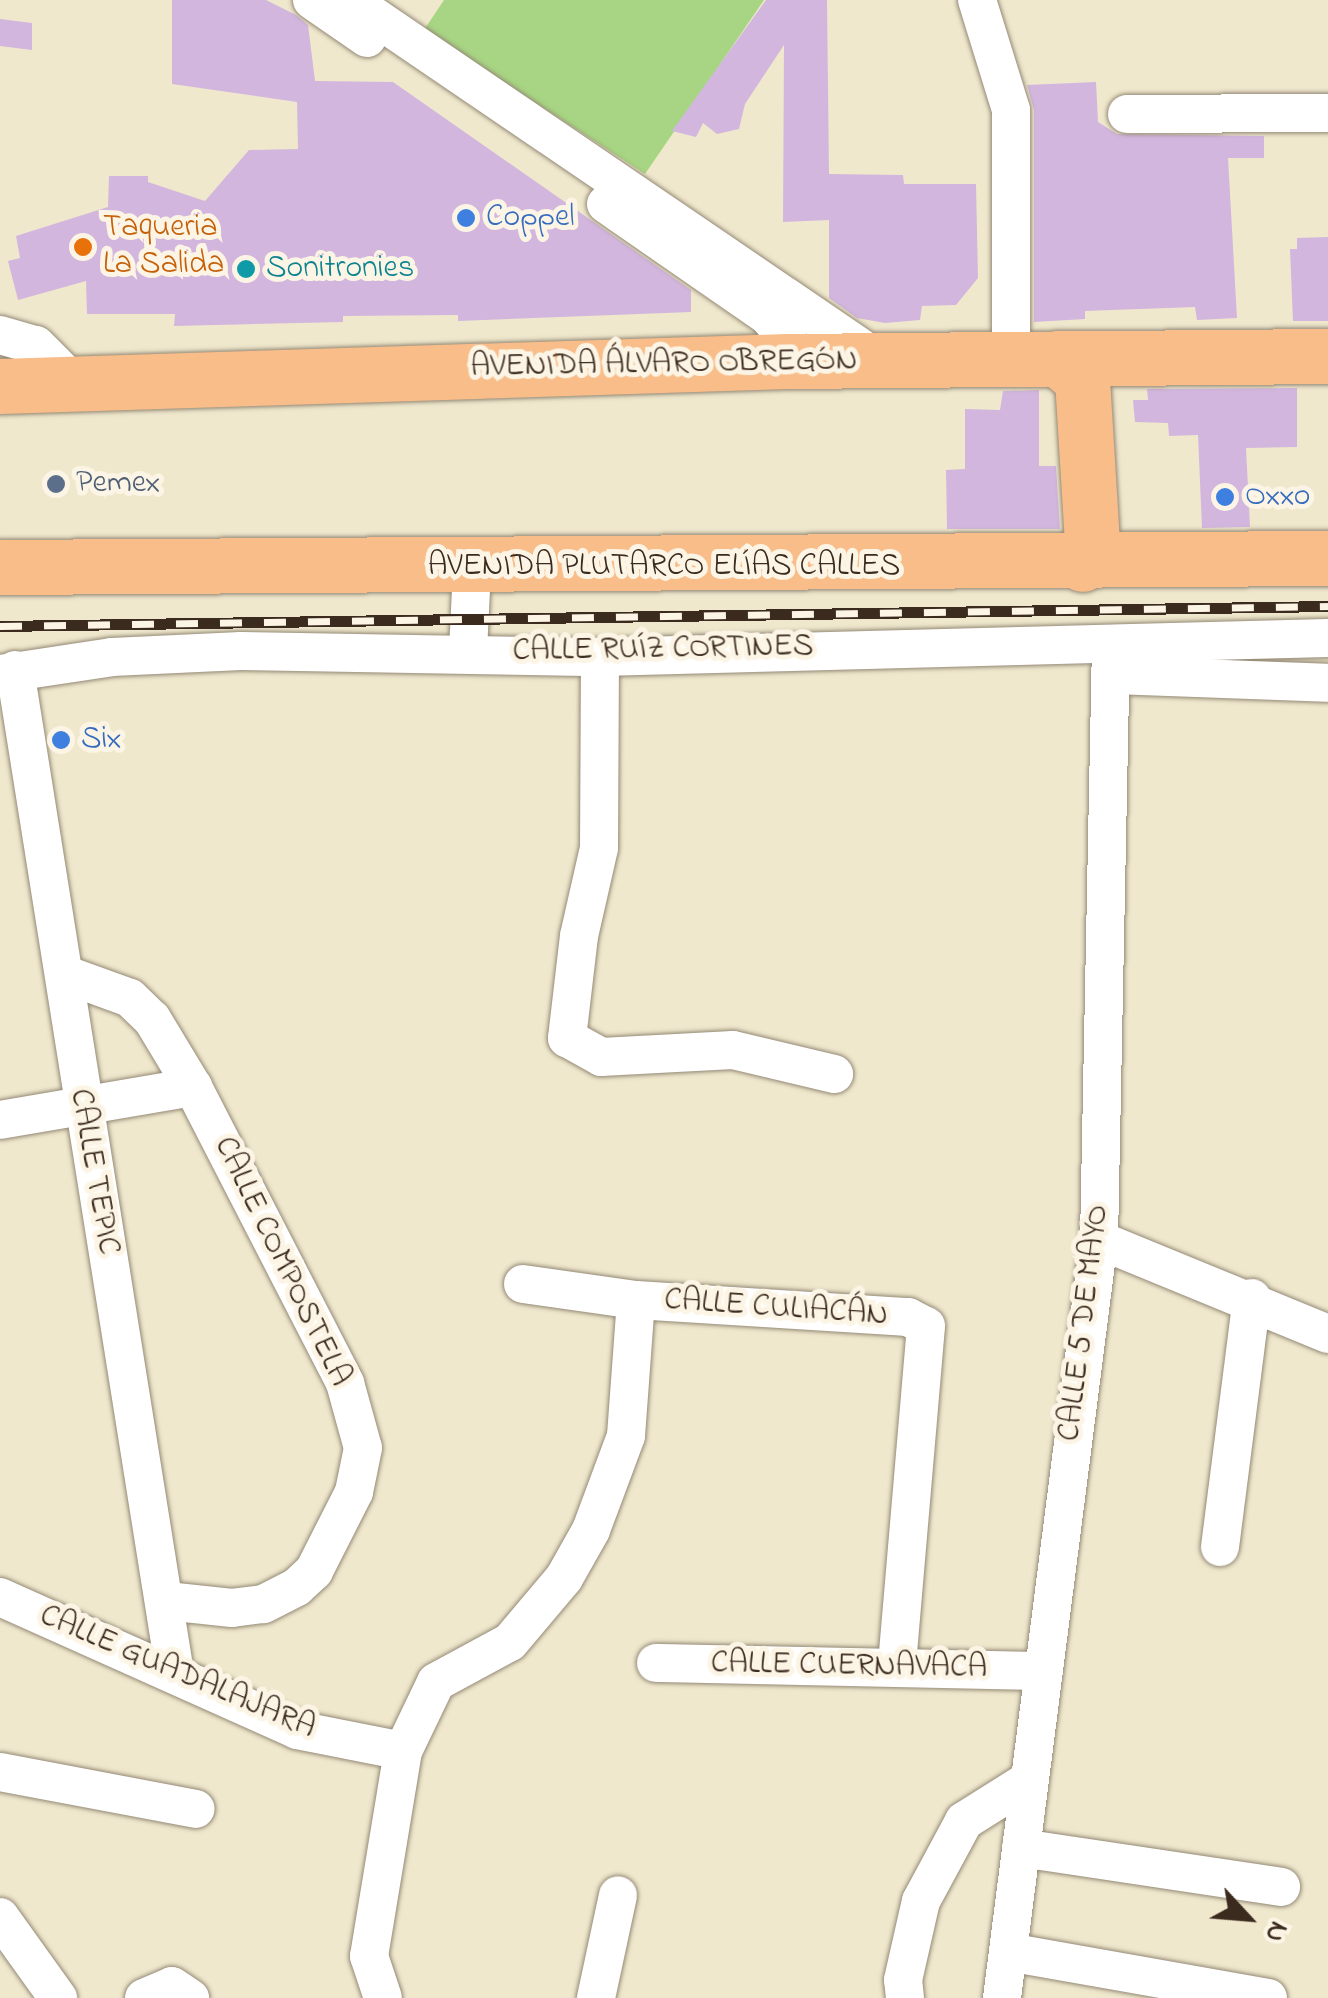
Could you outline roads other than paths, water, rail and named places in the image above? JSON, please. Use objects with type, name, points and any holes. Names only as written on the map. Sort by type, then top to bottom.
[{"type":"highway","name":"AVENIDA ÁLVARO OBREGÓN","points":[[0,386],[71,380],[788,361],[1328,356]]},
{"type":"highway","points":[[1034,359],[1082,378],[1092,544],[1082,564]]},
{"type":"highway","points":[[1137,562],[1124,541],[1120,394],[1143,359]]},
{"type":"highway","points":[[0,418],[152,380]]},
{"type":"highway","name":"AVENIDA PLUTARCO ELÍAS CALLES","points":[[0,568],[472,569],[1328,558]]},
{"type":"street","points":[[312,0],[768,316],[786,335],[788,361]]},
{"type":"street","points":[[350,0],[879,360]]},
{"type":"street","points":[[976,0],[1011,110],[1034,359]]},
{"type":"street","points":[[1127,114],[1328,113]]},
{"type":"street","points":[[0,334],[36,345],[71,380]]},
{"type":"street","points":[[468,651],[472,569]]},
{"type":"street","name":"CALLE RUÍZ CORTINES","points":[[8,672],[178,654],[468,651],[600,658],[787,648],[1111,660],[1328,638]]},
{"type":"street","points":[[600,658],[600,848],[579,936],[567,1038],[601,1057],[733,1050],[834,1074]]},
{"type":"street","points":[[1111,660],[1328,683]]},
{"type":"street","name":"CALLE 5 DE MAYO","points":[[1002,1998],[1099,1240],[1111,660]]},
{"type":"street","name":"CALLE TEPIC","points":[[8,672],[64,974],[79,1104],[175,1672]]},
{"type":"street","name":"CALLE COMPOSTELA","points":[[64,974],[130,998],[152,1019],[193,1087],[345,1383],[363,1448],[354,1492],[314,1571],[298,1588],[264,1604],[232,1608],[166,1601]]},
{"type":"street","points":[[0,1120],[193,1087]]},
{"type":"street","points":[[1099,1240],[1252,1298],[1328,1334]]},
{"type":"street","name":"CALLE CULIACÁN","points":[[523,1284],[636,1300],[908,1317],[926,1326],[897,1666]]},
{"type":"street","points":[[1220,1547],[1252,1298]]},
{"type":"street","points":[[383,1998],[369,1956],[403,1750],[436,1682],[510,1642],[564,1578],[591,1530],[614,1482],[629,1422],[636,1300]]},
{"type":"street","name":"CALLE GUADALAJARA","points":[[0,1597],[175,1672],[297,1730],[403,1750]]},
{"type":"street","name":"CALLE CUERNAVACA","points":[[656,1663],[1042,1671]]},
{"type":"street","points":[[0,1772],[196,1809]]},
{"type":"street","points":[[905,1998],[903,1980],[922,1901],[964,1821],[1029,1780]]},
{"type":"street","points":[[1021,1848],[1281,1886]]},
{"type":"street","points":[[596,1998],[618,1895]]},
{"type":"street","points":[[0,1917],[38,1989]]},
{"type":"street","points":[[1008,1952],[1268,1998]]},
{"type":"street","points":[[144,1998],[172,1986],[190,1998]]},
{"type":"railway","points":[[0,626],[1328,606]]},
{"type":"place","name":"Coppel","points":[[466,218]]},
{"type":"place","name":"Taqueria La Salida","points":[[83,247]]},
{"type":"place","name":"Sonitronies","points":[[246,269]]},
{"type":"place","name":"Pemex","points":[[56,484]]},
{"type":"place","name":"Oxxo","points":[[1225,497]]},
{"type":"place","name":"Six","points":[[61,740]]}]
